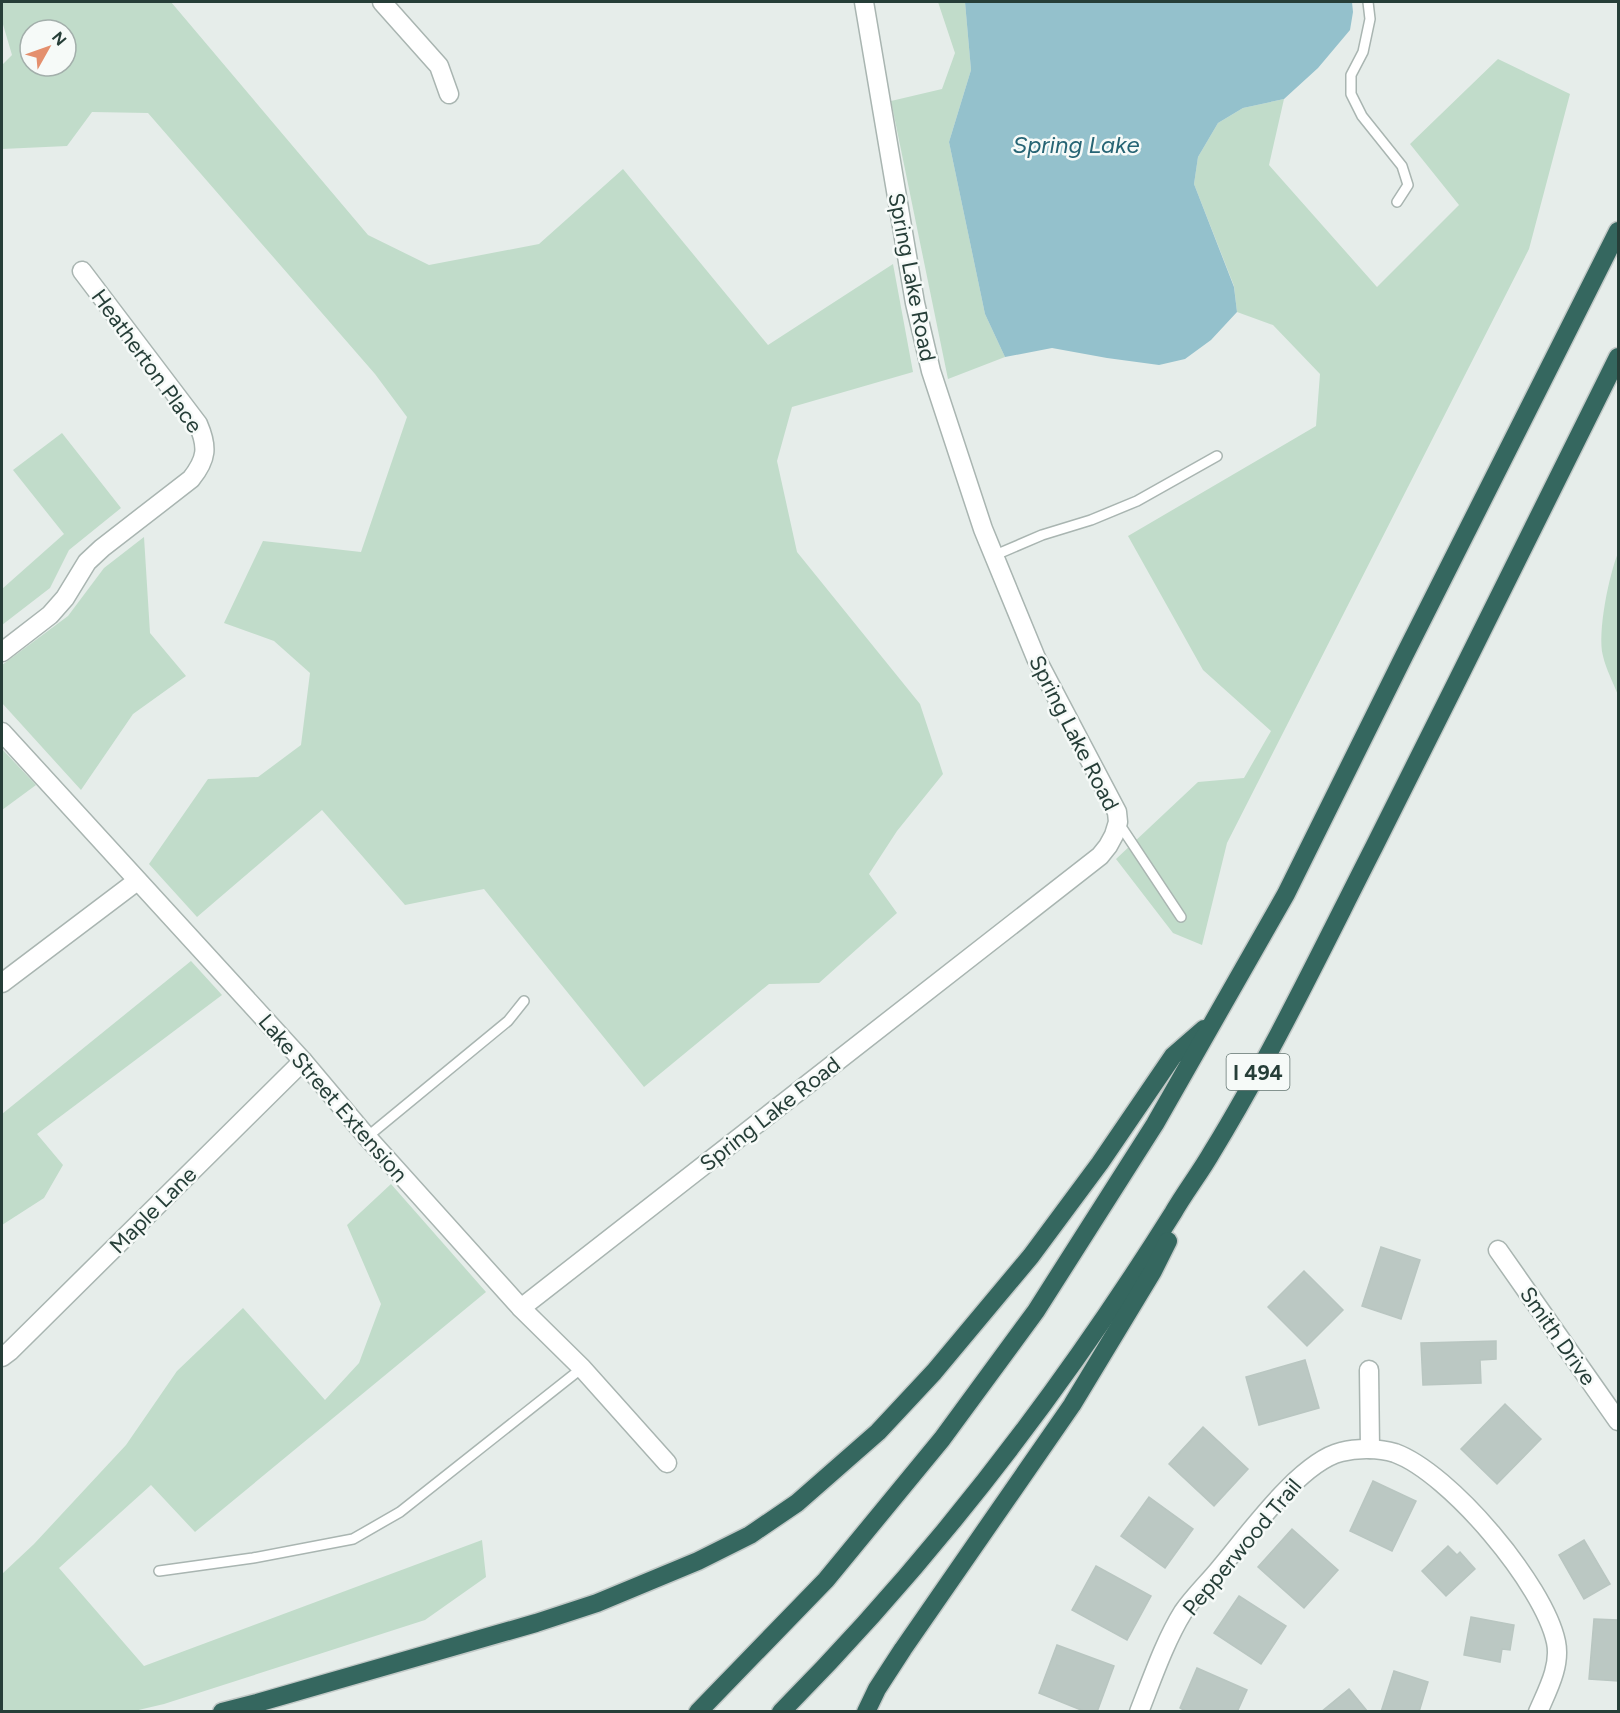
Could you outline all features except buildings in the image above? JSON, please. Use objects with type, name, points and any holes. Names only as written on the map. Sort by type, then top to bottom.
[{"type":"highway","name":"I 494","points":[[699,1712],[826,1580],[942,1439],[1036,1311],[1085,1237],[1155,1124],[1286,894],[1618,231]]},
{"type":"highway","name":"I 494","points":[[781,1712],[848,1642],[948,1529],[1116,1301],[1205,1164],[1245,1096],[1316,964],[1618,357]]},
{"type":"highway","points":[[222,1712],[536,1623],[597,1603],[698,1561],[750,1535],[797,1503],[878,1432],[934,1372],[1031,1256],[1100,1163],[1173,1056],[1215,1020]]},
{"type":"highway","points":[[866,1712],[877,1689],[903,1649],[1040,1452],[1114,1337],[1153,1271],[1205,1164]]},
{"type":"street","points":[[382,2],[439,66],[449,94]]},
{"type":"street","name":"Spring Lake Road","points":[[521,1308],[1100,856],[1108,846],[1118,822],[1117,812],[1098,773],[1036,658],[993,556],[931,371],[915,303],[864,2]]},
{"type":"street","name":"Heatherton Place","points":[[2,652],[50,615],[65,598],[87,562],[102,548],[191,479],[200,468],[205,453],[204,438],[198,424],[82,271]]},
{"type":"street","name":"Lake Street Extension","points":[[2,732],[303,1061],[367,1137],[521,1308],[582,1368],[667,1463]]},
{"type":"street","points":[[2,983],[136,881]]},
{"type":"street","name":"Maple Lane","points":[[2,1357],[303,1061]]},
{"type":"street","name":"Smith Drive","points":[[1498,1250],[1618,1421]]},
{"type":"street","points":[[1369,1370],[1370,1449]]},
{"type":"street","name":"Pepperwood Trail","points":[[1139,1712],[1155,1669],[1184,1612],[1294,1482],[1315,1465],[1339,1452],[1370,1449],[1401,1456],[1417,1464],[1438,1481],[1509,1554],[1533,1588],[1550,1624],[1556,1644],[1556,1665],[1538,1712]]},
{"type":"lane","points":[[1368,2],[1370,19],[1363,52],[1351,75],[1351,94],[1362,116],[1402,166],[1408,185],[1398,202]]},
{"type":"lane","points":[[993,556],[1042,535],[1091,520],[1137,501],[1217,456]]},
{"type":"lane","points":[[1118,822],[1181,918]]},
{"type":"lane","points":[[367,1137],[508,1021],[524,1001]]},
{"type":"lane","points":[[159,1571],[253,1558],[353,1539],[400,1512],[582,1368]]},
{"type":"green space","points":[[2,2],[171,2],[368,235],[429,265],[539,244],[623,169],[768,345],[893,264],[913,372],[792,407],[777,461],[797,552],[920,704],[943,774],[897,831],[869,874],[897,913],[819,983],[769,984],[644,1087],[484,889],[405,905],[322,810],[197,917],[149,864],[208,779],[258,777],[301,745],[310,673],[274,641],[224,623],[263,541],[361,552],[407,417],[375,374],[148,113],[92,112],[67,146],[2,149],[2,65],[12,55],[2,21]]},
{"type":"green space","points":[[938,2],[965,2],[971,70],[949,142],[985,314],[1005,357],[948,379],[891,101],[942,89],[955,53]]},
{"type":"green space","points":[[1498,59],[1570,94],[1529,249],[1227,843],[1202,945],[1173,933],[1116,859],[1198,782],[1244,778],[1271,731],[1203,670],[1128,536],[1316,426],[1320,374],[1273,325],[1237,312],[1234,286],[1194,184],[1198,157],[1218,123],[1243,108],[1284,99],[1269,165],[1377,287],[1459,205],[1410,144]]},
{"type":"green space","points":[[62,433],[121,508],[69,550],[50,588],[2,625],[2,589],[64,534],[13,470]]},
{"type":"green space","points":[[144,537],[150,633],[186,676],[133,714],[81,790],[2,703],[2,665],[68,616],[104,568]]},
{"type":"green space","points":[[1618,553],[1618,695],[1603,656],[1602,633],[1608,589]]},
{"type":"green space","points":[[2,749],[36,785],[2,810]]},
{"type":"green space","points":[[191,961],[222,995],[37,1134],[63,1165],[44,1198],[2,1225],[2,1114]]},
{"type":"green space","points":[[391,1184],[486,1292],[195,1532],[151,1485],[59,1568],[144,1666],[482,1540],[486,1577],[425,1620],[164,1704],[130,1712],[2,1711],[2,1574],[34,1544],[126,1445],[177,1371],[243,1308],[325,1400],[359,1363],[381,1304],[347,1225]]},
{"type":"water","name":"Spring Lake","points":[[965,2],[1352,2],[1350,30],[1318,68],[1284,99],[1243,108],[1218,123],[1198,157],[1194,184],[1234,287],[1237,312],[1211,340],[1185,359],[1159,365],[1052,348],[1005,357],[985,314],[949,142],[971,70]]}]
